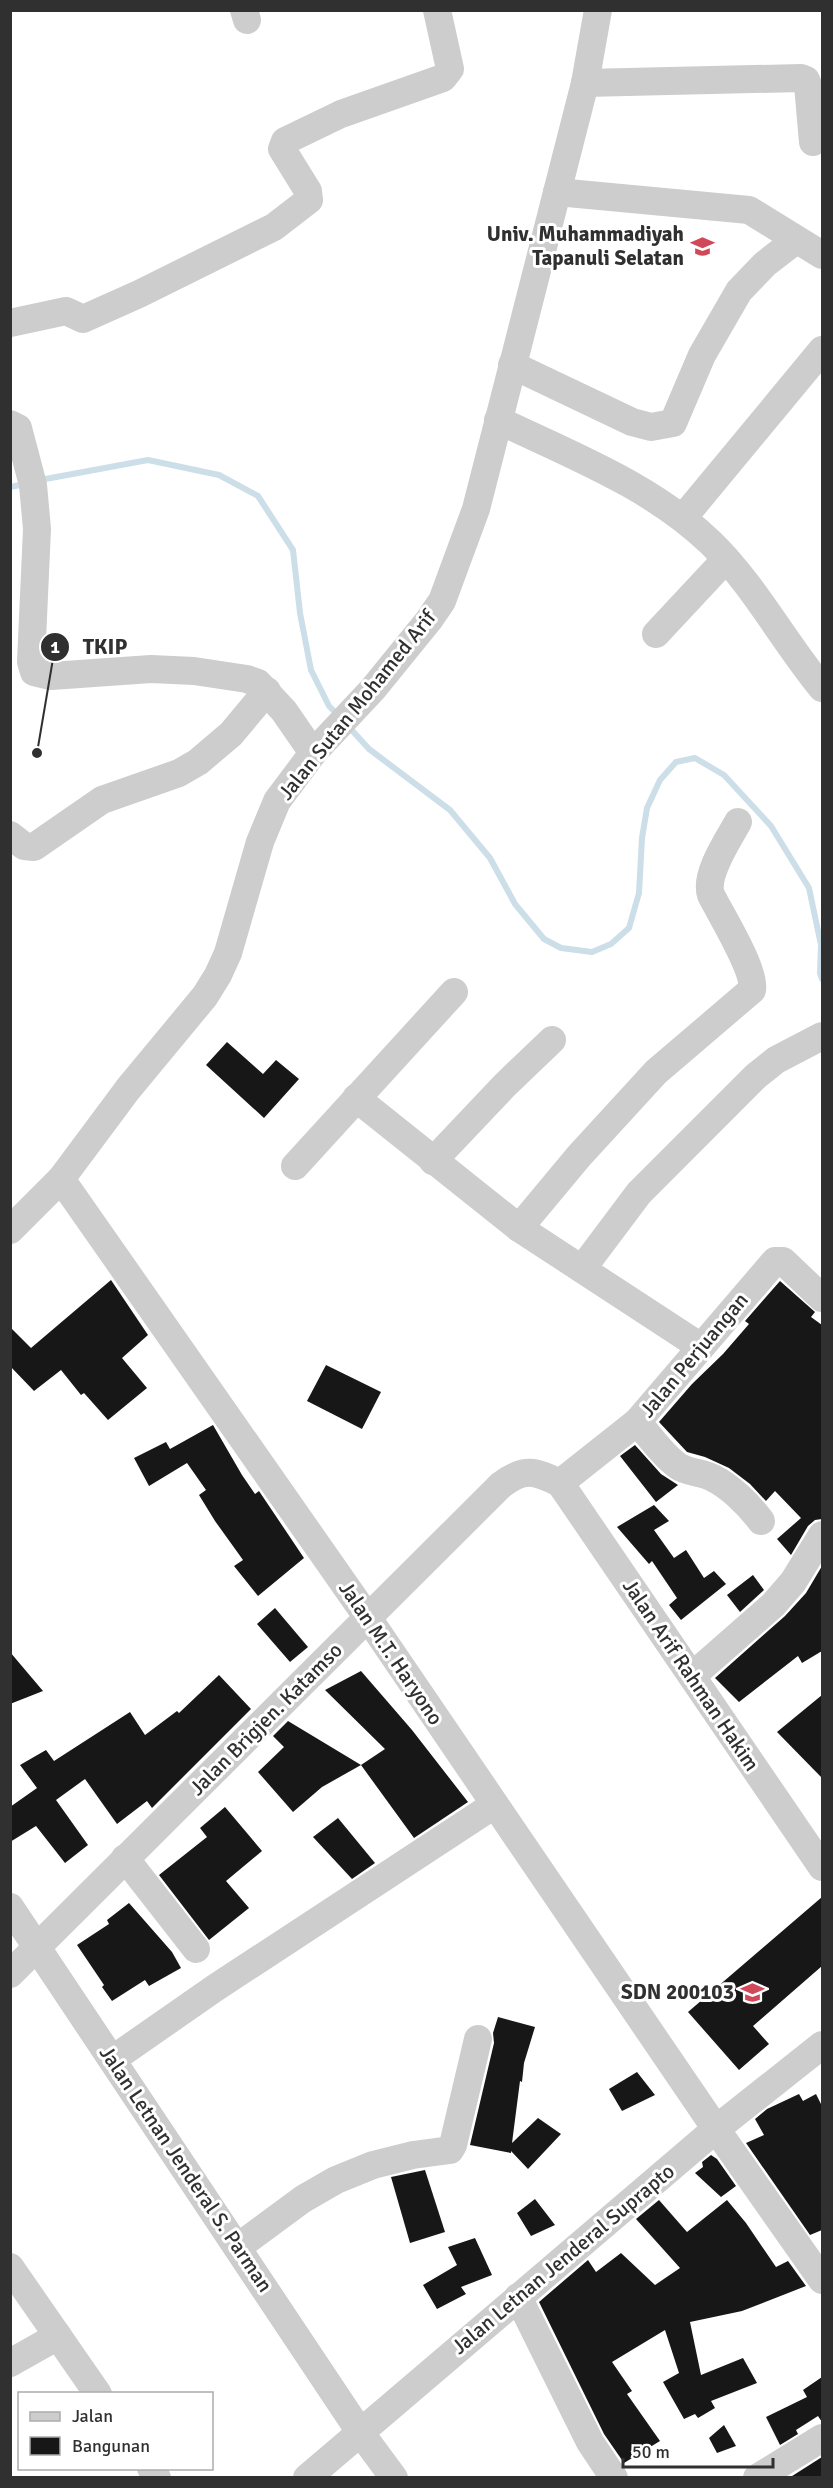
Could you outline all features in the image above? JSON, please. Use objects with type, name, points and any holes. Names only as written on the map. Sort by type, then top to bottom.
[{"type":"street","points":[[10,323],[66,311],[83,319],[140,294],[282,220],[308,202],[308,191],[282,149],[285,141],[295,134],[341,114],[443,78],[450,69],[438,10]]},
{"type":"street","name":"Jalan Sutan Mohamed Arif","points":[[10,1230],[61,1179],[128,1089],[205,996],[228,953],[268,818],[289,784],[320,746],[373,689],[442,601],[476,509],[585,83],[598,10]]},
{"type":"street","points":[[585,83],[801,78],[806,80],[808,85],[813,142]]},
{"type":"street","points":[[557,192],[749,210],[822,255]]},
{"type":"street","points":[[512,365],[632,422],[651,427],[673,423],[702,355],[739,291],[765,264],[796,240]]},
{"type":"street","points":[[682,518],[822,350]]},
{"type":"street","points":[[498,420],[632,487],[671,509],[682,518],[726,560],[751,589],[822,688]]},
{"type":"street","points":[[14,426],[33,485],[37,529],[31,662],[34,672],[51,675],[151,669],[194,670],[247,679],[258,684],[267,692],[320,746]]},
{"type":"street","points":[[656,634],[726,560]]},
{"type":"street","points":[[10,835],[24,846],[34,847],[102,800],[189,768],[207,756],[231,734],[267,692]]},
{"type":"street","points":[[519,1228],[579,1156],[656,1072],[752,990],[752,979],[747,966],[711,895],[709,885],[727,841],[738,822]]},
{"type":"street","points":[[295,1166],[454,992]]},
{"type":"street","points":[[582,1269],[639,1193],[748,1083],[776,1060],[822,1036]]},
{"type":"street","points":[[433,1161],[504,1086],[552,1040]]},
{"type":"street","points":[[356,1098],[519,1228],[701,1347]]},
{"type":"street","name":"Jalan M.T. Haryono","points":[[61,1179],[368,1618],[716,2129],[822,2280]]},
{"type":"street","name":"Jalan Perjuangan","points":[[560,1483],[637,1422],[775,1261],[783,1261],[822,1298]]},
{"type":"street","points":[[637,1422],[680,1467],[712,1477],[722,1483],[761,1521]]},
{"type":"street","name":"Jalan Brigjen. Katamso","points":[[10,1974],[501,1485],[513,1476],[536,1472],[560,1483]]},
{"type":"street","name":"Jalan Arif Rahman Hakim","points":[[560,1483],[822,1866]]},
{"type":"street","points":[[692,1676],[773,1605],[793,1582],[822,1536]]},
{"type":"street","points":[[113,2059],[214,1988],[494,1805]]},
{"type":"street","points":[[125,1858],[196,1949]]},
{"type":"street","name":"Jalan Letnan Jenderal S. Parman","points":[[10,1907],[360,2432],[394,2478]]},
{"type":"street","points":[[238,2247],[303,2199],[336,2180],[393,2160],[450,2150],[478,2038]]},
{"type":"street","name":"Jalan Letnan Jenderal Suprapto","points":[[307,2478],[716,2129],[822,2045]]},
{"type":"street","points":[[10,2267],[97,2392]]},
{"type":"street","points":[[518,2297],[590,2442],[614,2478]]},
{"type":"street","points":[[10,2363],[58,2336]]},
{"type":"street","points":[[772,2474],[822,2439]]},
{"type":"building","points":[[227,1042],[263,1074],[276,1060],[299,1079],[264,1118],[206,1065]]},
{"type":"building","points":[[111,1280],[148,1335],[122,1358],[147,1388],[108,1420],[84,1393],[81,1395],[61,1370],[34,1391],[10,1366],[10,1327],[31,1348]]},
{"type":"building","points":[[780,1281],[815,1312],[811,1317],[822,1325],[822,1519],[815,1520],[808,1526],[791,1555],[777,1539],[801,1518],[775,1491],[766,1501],[750,1484],[729,1468],[687,1452],[659,1422],[749,1324],[745,1321]]},
{"type":"building","points":[[326,1365],[381,1392],[362,1429],[307,1401]]},
{"type":"building","points":[[213,1425],[255,1494],[259,1491],[304,1558],[258,1596],[234,1566],[243,1560],[199,1495],[206,1490],[187,1463],[149,1486],[134,1458],[166,1442],[170,1449]]},
{"type":"building","points":[[635,1445],[661,1474],[678,1485],[656,1502],[620,1456]]},
{"type":"building","points":[[654,1505],[669,1521],[654,1530],[674,1558],[686,1550],[704,1578],[714,1571],[726,1584],[681,1620],[669,1605],[677,1598],[652,1561],[649,1564],[617,1527]]},
{"type":"building","points":[[822,1566],[822,1651],[802,1663],[798,1656],[739,1702],[715,1678],[785,1616],[806,1593]]},
{"type":"building","points":[[753,1575],[764,1590],[740,1612],[727,1595]]},
{"type":"building","points":[[275,1608],[308,1647],[290,1662],[257,1624]]},
{"type":"building","points":[[10,1652],[43,1691],[10,1704]]},
{"type":"building","points":[[361,1671],[412,1730],[468,1802],[414,1838],[361,1765],[385,1749],[325,1690]]},
{"type":"building","points":[[219,1675],[251,1709],[152,1808],[147,1801],[117,1824],[85,1779],[56,1800],[88,1845],[65,1863],[36,1826],[10,1842],[10,1807],[37,1788],[20,1765],[46,1750],[54,1761],[130,1712],[145,1735],[177,1711],[179,1713]]},
{"type":"building","points":[[822,1695],[822,1778],[777,1732]]},
{"type":"building","points":[[288,1721],[361,1765],[322,1787],[293,1812],[258,1772],[284,1747],[273,1736]]},
{"type":"building","points":[[225,1807],[262,1851],[226,1881],[249,1908],[209,1940],[159,1875],[207,1837],[200,1828]]},
{"type":"building","points":[[338,1818],[375,1863],[352,1879],[313,1837]]},
{"type":"building","name":"SDN 200103","points":[[822,1897],[822,1966],[753,2026],[769,2044],[739,2070],[688,2012]]},
{"type":"building","points":[[129,1903],[172,1952],[181,1968],[149,1986],[145,1980],[112,2001],[77,1945],[109,1924],[107,1920]]},
{"type":"building","points":[[498,2017],[535,2027],[524,2063],[522,2082],[520,2081],[512,2143],[538,2118],[561,2134],[528,2169],[511,2151],[511,2153],[470,2145]]},
{"type":"building","points":[[637,2072],[655,2095],[622,2111],[609,2089]]},
{"type":"building","points":[[799,2094],[803,2101],[816,2094],[822,2106],[822,2230],[810,2235],[746,2143],[764,2135],[755,2119],[767,2109]]},
{"type":"building","points":[[711,2155],[717,2159],[736,2186],[721,2197],[695,2173],[703,2167],[702,2162]]},
{"type":"building","points":[[425,2170],[445,2232],[410,2243],[391,2177]]},
{"type":"building","points":[[535,2199],[555,2225],[531,2236],[517,2213]]},
{"type":"building","points":[[659,2200],[687,2232],[727,2200],[776,2267],[788,2261],[806,2286],[742,2311],[690,2322],[701,2375],[743,2358],[757,2383],[711,2401],[715,2408],[698,2418],[695,2414],[684,2419],[663,2382],[679,2373],[665,2330],[612,2362],[632,2391],[627,2394],[660,2441],[624,2463],[604,2434],[539,2302],[588,2260],[596,2272],[621,2253],[655,2285],[680,2268],[636,2219]]},
{"type":"building","points":[[475,2238],[492,2275],[461,2287],[466,2294],[437,2309],[423,2285],[457,2265],[448,2247]]},
{"type":"building","points":[[822,2377],[822,2422],[818,2416],[796,2430],[798,2434],[780,2445],[766,2417],[807,2397],[803,2390]]},
{"type":"building","points":[[724,2425],[736,2446],[717,2453],[709,2438]]},
{"type":"building","points":[[822,2457],[822,2478],[789,2478]]},
{"type":"waterway","points":[[40,480],[148,460],[219,475],[258,496],[293,550],[300,613],[311,670],[329,706],[339,716]]},
{"type":"waterway","points":[[10,487],[25,484]]},
{"type":"waterway","points":[[348,726],[369,749],[450,810],[490,858],[515,904],[544,939],[561,948],[592,952],[611,944],[629,928],[639,893],[642,838],[647,808],[660,780],[676,762],[695,758],[724,775],[771,826],[809,888],[821,945],[820,973],[822,979]]},
{"type":"place","name":"Univ. Muhammadiyah Tapanuli Selatan","points":[[702,246]]},
{"type":"place","name":"TKIP","points":[[37,753]]},
{"type":"place","name":"SDN 200103","points":[[752,1992]]}]
